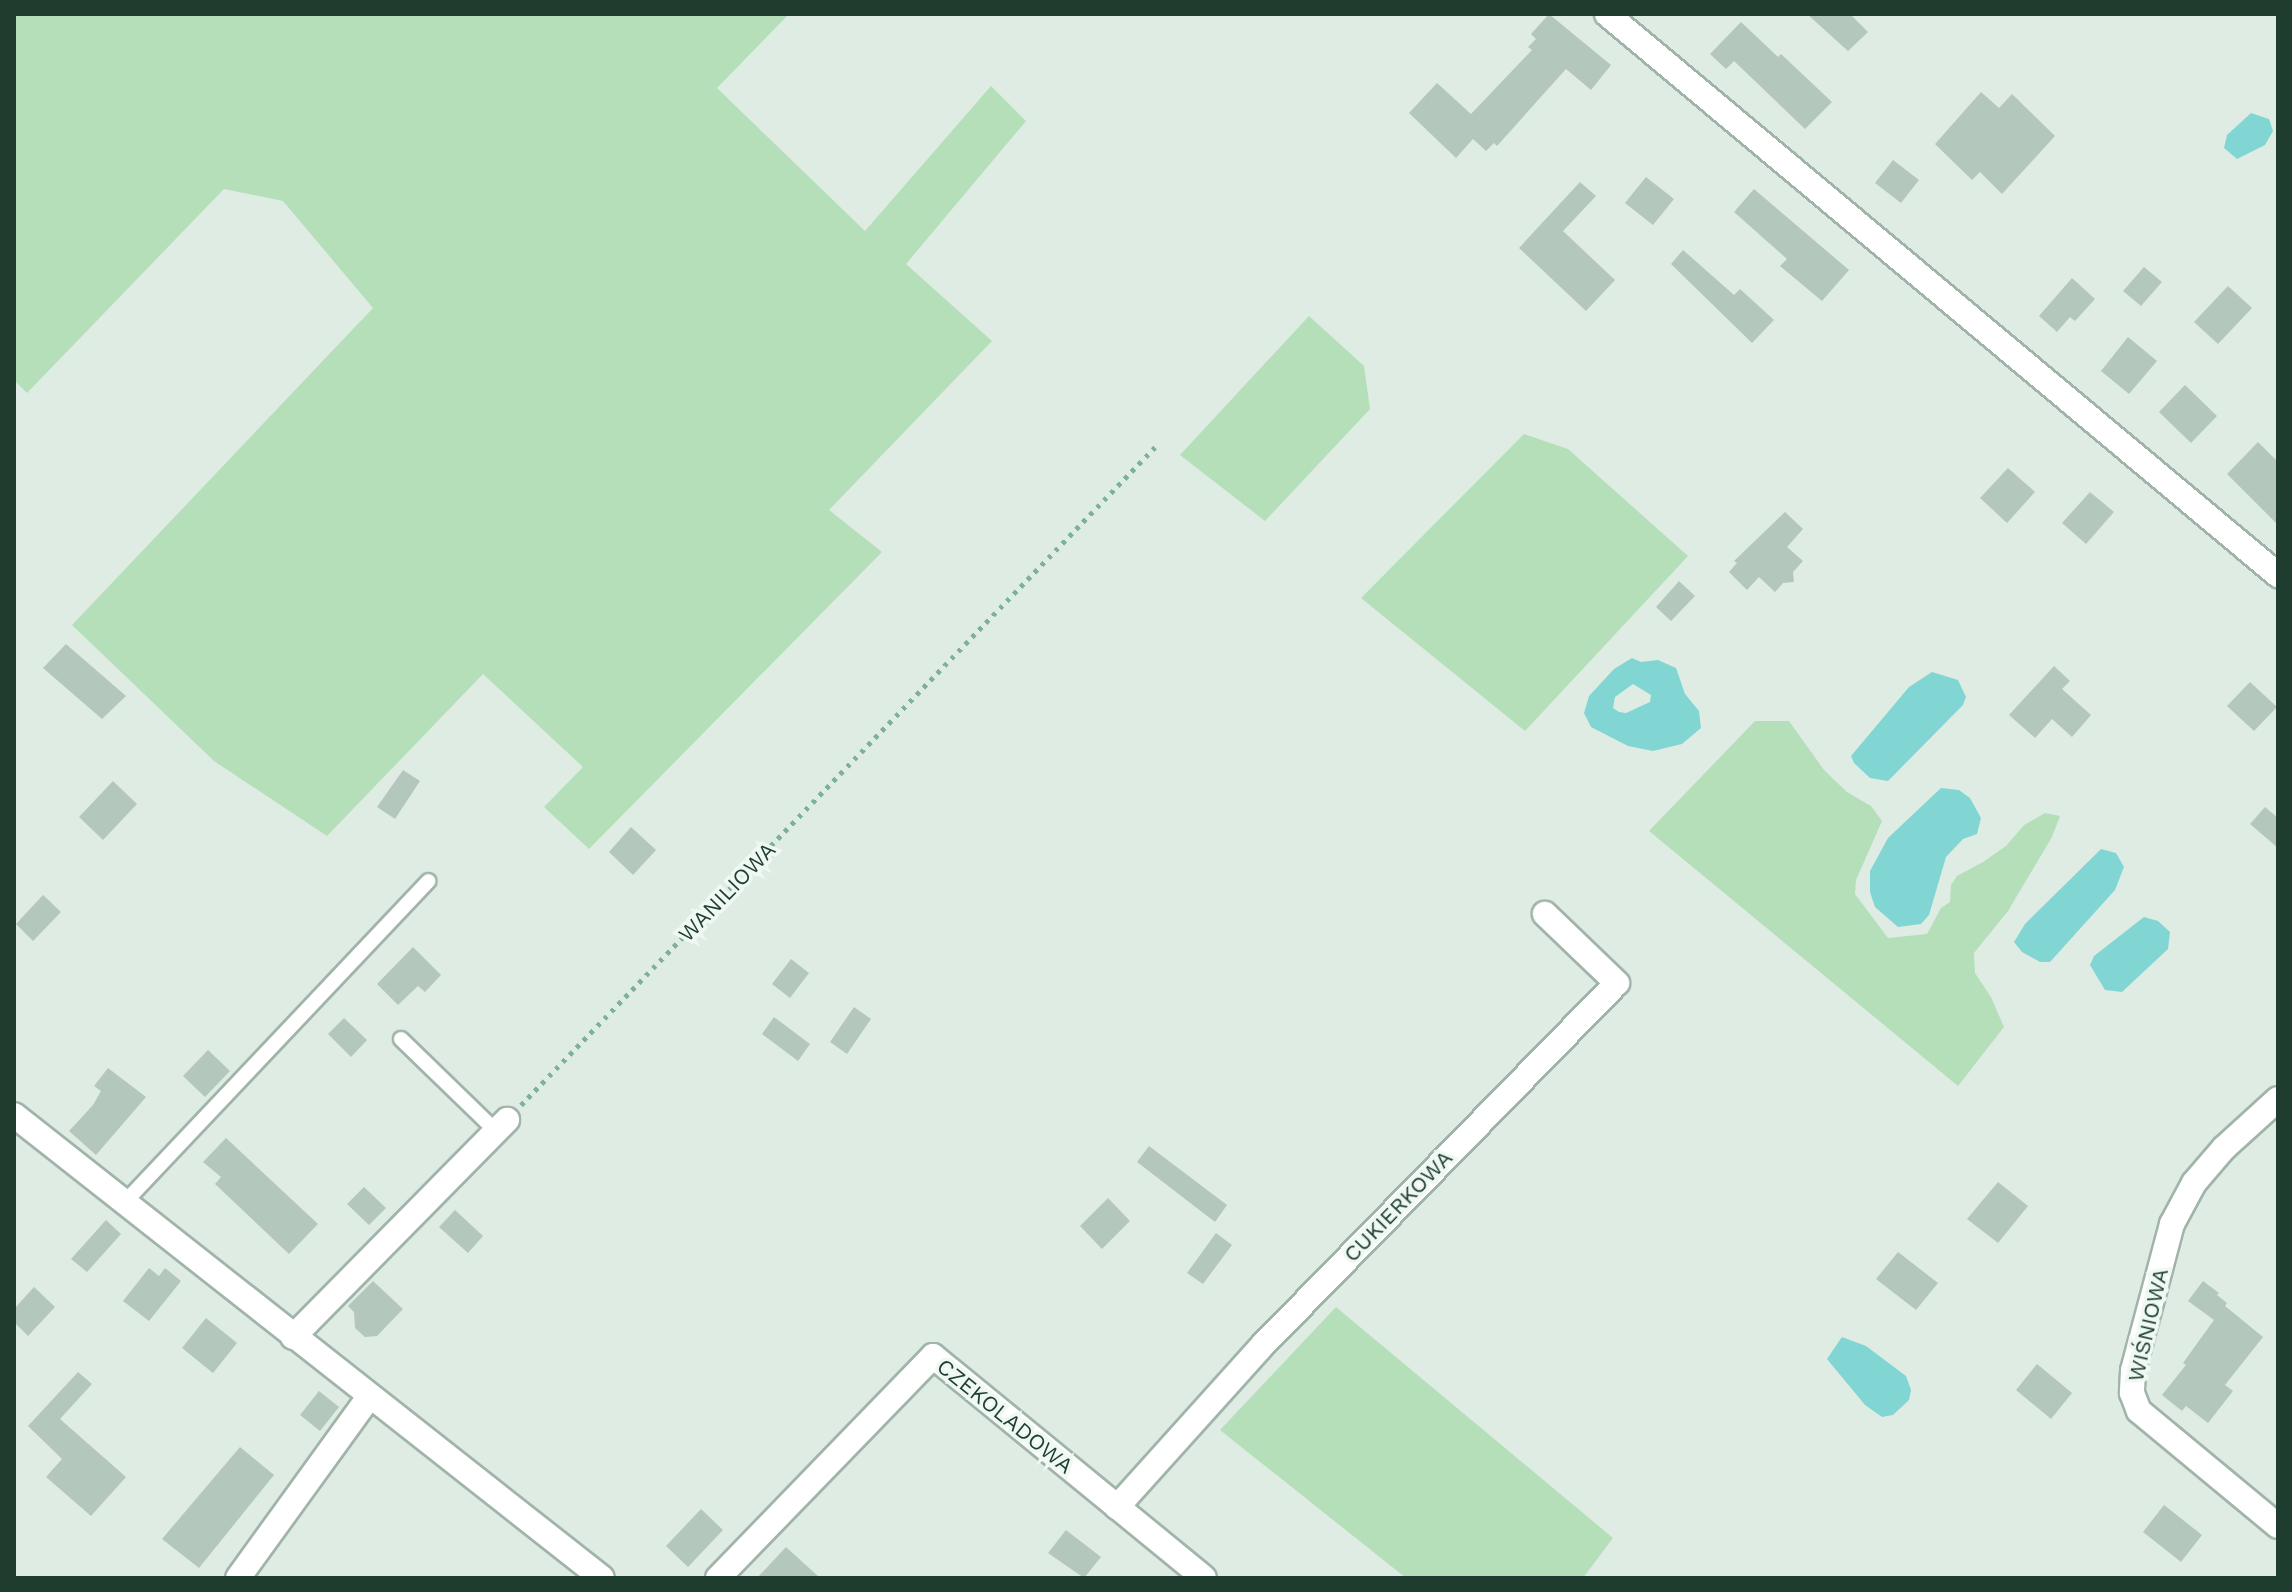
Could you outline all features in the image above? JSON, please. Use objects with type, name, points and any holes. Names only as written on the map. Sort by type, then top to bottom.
[{"type":"street","points":[[1607,14],[2278,575]]},
{"type":"street","name":"CUKIERKOWA","points":[[1117,1507],[1261,1347],[1617,983],[1545,914]]},
{"type":"street","name":"WIŚNIOWA","points":[[2278,1099],[2224,1148],[2194,1183],[2172,1224],[2133,1371],[2132,1393],[2139,1411],[2278,1526]]},
{"type":"street","points":[[14,1115],[602,1578]]},
{"type":"street","points":[[293,1337],[502,1126]]},
{"type":"street","name":"CZEKOLADOWA","points":[[718,1578],[933,1356],[1204,1578]]},
{"type":"street","points":[[238,1578],[369,1397]]},
{"type":"lane","points":[[124,1203],[428,881]]},
{"type":"lane","points":[[401,1039],[502,1126]]},
{"type":"path","name":"WANILIOWA","points":[[502,1126],[1158,444]]},
{"type":"green space","points":[[14,14],[789,14],[717,88],[865,231],[991,86],[1026,121],[906,264],[992,341],[829,510],[882,552],[589,849],[544,807],[583,767],[483,674],[327,836],[214,761],[72,625],[373,308],[283,201],[224,189],[27,393],[14,380]]},
{"type":"green space","points":[[1309,316],[1364,366],[1370,409],[1265,521],[1180,455]]},
{"type":"green space","points":[[1524,434],[1568,449],[1688,556],[1525,731],[1361,598]]},
{"type":"green space","points":[[1755,721],[1789,721],[1824,770],[1847,792],[1871,806],[1882,821],[1856,880],[1855,894],[1888,938],[1927,934],[1941,908],[1950,902],[1951,885],[1957,876],[2006,846],[2024,825],[2045,813],[2060,816],[2052,837],[2008,911],[1974,953],[1975,973],[1991,997],[2004,1027],[1958,1086],[1649,831]]},
{"type":"green space","points":[[1336,1307],[1613,1538],[1583,1578],[1406,1578],[1220,1430]]},
{"type":"water","points":[[2251,113],[2269,119],[2273,131],[2265,145],[2237,159],[2224,148],[2227,135]]},
{"type":"water","points":[[1632,658],[1641,662],[1658,660],[1676,668],[1685,694],[1699,711],[1701,728],[1682,744],[1653,751],[1628,746],[1591,727],[1584,713],[1589,696],[1614,669]],"holes":[[[1633,684],[1651,695],[1650,702],[1626,713],[1613,708],[1615,697]]]},
{"type":"water","points":[[1932,672],[1958,680],[1966,697],[1963,705],[1888,781],[1870,778],[1851,756],[1909,687]]},
{"type":"water","points":[[1941,788],[1959,790],[1970,798],[1981,818],[1977,834],[1963,839],[1946,857],[1929,915],[1921,924],[1898,927],[1875,907],[1870,892],[1870,871],[1888,838]]},
{"type":"water","points":[[2101,849],[2116,853],[2124,867],[2115,890],[2050,962],[2040,962],[2022,952],[2014,942],[2025,924]]},
{"type":"water","points":[[2144,917],[2158,921],[2170,932],[2168,949],[2122,992],[2105,990],[2090,965],[2094,956]]},
{"type":"water","points":[[1842,1337],[1866,1346],[1906,1376],[1911,1390],[1909,1400],[1893,1415],[1882,1417],[1865,1405],[1827,1359]]},
{"type":"building","points":[[1549,14],[1611,65],[1591,90],[1566,69],[1497,146],[1494,143],[1486,151],[1473,139],[1456,158],[1409,113],[1437,83],[1471,114],[1532,50],[1528,47],[1536,39],[1531,34]]},
{"type":"building","points":[[1807,14],[1850,14],[1868,32],[1848,51]]},
{"type":"building","points":[[1741,22],[1832,102],[1805,129],[1734,61],[1726,69],[1710,54]]},
{"type":"building","points":[[1981,92],[1999,108],[2012,94],[2055,136],[2002,194],[1980,172],[1972,180],[1935,144]]},
{"type":"building","points":[[1893,160],[1919,180],[1901,203],[1875,183]]},
{"type":"building","points":[[1646,177],[1674,199],[1653,225],[1625,203]]},
{"type":"building","points":[[1580,182],[1596,196],[1563,231],[1615,280],[1586,311],[1519,248]]},
{"type":"building","points":[[1754,189],[1849,270],[1822,301],[1780,266],[1787,259],[1734,212]]},
{"type":"building","points":[[1683,250],[1734,295],[1740,289],[1774,320],[1752,343],[1671,264]]},
{"type":"building","points":[[2144,267],[2162,282],[2141,306],[2123,291]]},
{"type":"building","points":[[2072,278],[2095,299],[2075,321],[2070,317],[2057,332],[2039,316]]},
{"type":"building","points":[[2228,286],[2252,308],[2218,344],[2194,322]]},
{"type":"building","points":[[2128,337],[2157,361],[2129,394],[2101,371]]},
{"type":"building","points":[[2185,385],[2217,416],[2191,443],[2159,412]]},
{"type":"building","points":[[2258,442],[2278,462],[2278,525],[2227,474]]},
{"type":"building","points":[[2008,468],[2035,492],[2007,523],[1980,498]]},
{"type":"building","points":[[2090,492],[2114,512],[2086,544],[2062,523]]},
{"type":"building","points":[[1785,512],[1803,529],[1787,547],[1803,561],[1793,572],[1794,582],[1783,583],[1775,592],[1759,577],[1747,590],[1729,572],[1737,563],[1734,561]]},
{"type":"building","points":[[1679,581],[1695,596],[1671,621],[1656,607]]},
{"type":"building","points":[[66,644],[126,696],[102,719],[43,668]]},
{"type":"building","points":[[2054,666],[2070,681],[2062,689],[2091,715],[2072,737],[2052,719],[2035,738],[2009,715]]},
{"type":"building","points":[[2250,682],[2277,707],[2254,731],[2227,706]]},
{"type":"building","points":[[403,770],[420,781],[395,819],[377,807]]},
{"type":"building","points":[[113,781],[137,804],[103,840],[79,817]]},
{"type":"building","points":[[2265,807],[2278,818],[2278,848],[2250,824]]},
{"type":"building","points":[[631,827],[656,850],[633,875],[609,852]]},
{"type":"building","points":[[43,895],[61,912],[33,941],[16,924]]},
{"type":"building","points":[[413,947],[441,975],[425,992],[418,986],[398,1005],[377,984]]},
{"type":"building","points":[[791,959],[809,973],[790,998],[772,984]]},
{"type":"building","points":[[854,1007],[871,1019],[847,1054],[830,1042]]},
{"type":"building","points":[[774,1017],[810,1044],[798,1061],[762,1034]]},
{"type":"building","points":[[344,1018],[367,1040],[351,1057],[328,1034]]},
{"type":"building","points":[[208,1050],[230,1071],[205,1097],[183,1076]]},
{"type":"building","points":[[108,1068],[146,1097],[96,1155],[69,1131],[93,1105],[101,1091],[94,1086]]},
{"type":"building","points":[[226,1138],[318,1224],[289,1254],[215,1184],[221,1177],[203,1162]]},
{"type":"building","points":[[1149,1146],[1227,1205],[1215,1222],[1137,1162]]},
{"type":"building","points":[[1998,1182],[2028,1206],[1998,1243],[1967,1219]]},
{"type":"building","points":[[364,1187],[386,1208],[369,1225],[347,1204]]},
{"type":"building","points":[[1108,1198],[1130,1221],[1102,1249],[1080,1226]]},
{"type":"building","points":[[455,1210],[483,1236],[468,1253],[439,1227]]},
{"type":"building","points":[[106,1220],[121,1234],[87,1272],[71,1259]]},
{"type":"building","points":[[1216,1233],[1232,1245],[1203,1284],[1187,1273]]},
{"type":"building","points":[[1898,1252],[1938,1283],[1916,1310],[1876,1279]]},
{"type":"building","points":[[149,1268],[159,1276],[165,1268],[181,1281],[149,1321],[123,1301]]},
{"type":"building","points":[[373,1281],[403,1309],[377,1336],[365,1337],[355,1328],[354,1312],[348,1306]]},
{"type":"building","points":[[2203,1281],[2219,1293],[2217,1295],[2227,1303],[2225,1306],[2263,1337],[2225,1385],[2233,1391],[2208,1423],[2186,1406],[2182,1411],[2162,1395],[2186,1365],[2183,1363],[2214,1320],[2188,1301]]},
{"type":"building","points":[[34,1287],[55,1307],[28,1336],[14,1322],[14,1309]]},
{"type":"building","points":[[206,1318],[237,1343],[213,1373],[182,1348]]},
{"type":"building","points":[[2037,1364],[2072,1393],[2051,1419],[2016,1390]]},
{"type":"building","points":[[78,1372],[92,1384],[60,1419],[126,1477],[91,1516],[46,1477],[62,1459],[28,1426]]},
{"type":"building","points":[[319,1391],[339,1407],[320,1431],[300,1415]]},
{"type":"building","points":[[240,1447],[274,1475],[199,1568],[162,1539]]},
{"type":"building","points":[[2164,1505],[2202,1535],[2181,1562],[2143,1532]]},
{"type":"building","points":[[701,1509],[723,1530],[688,1567],[666,1546]]},
{"type":"building","points":[[1066,1530],[1101,1557],[1084,1578],[1048,1553]]},
{"type":"building","points":[[786,1547],[820,1578],[757,1578]]}]
